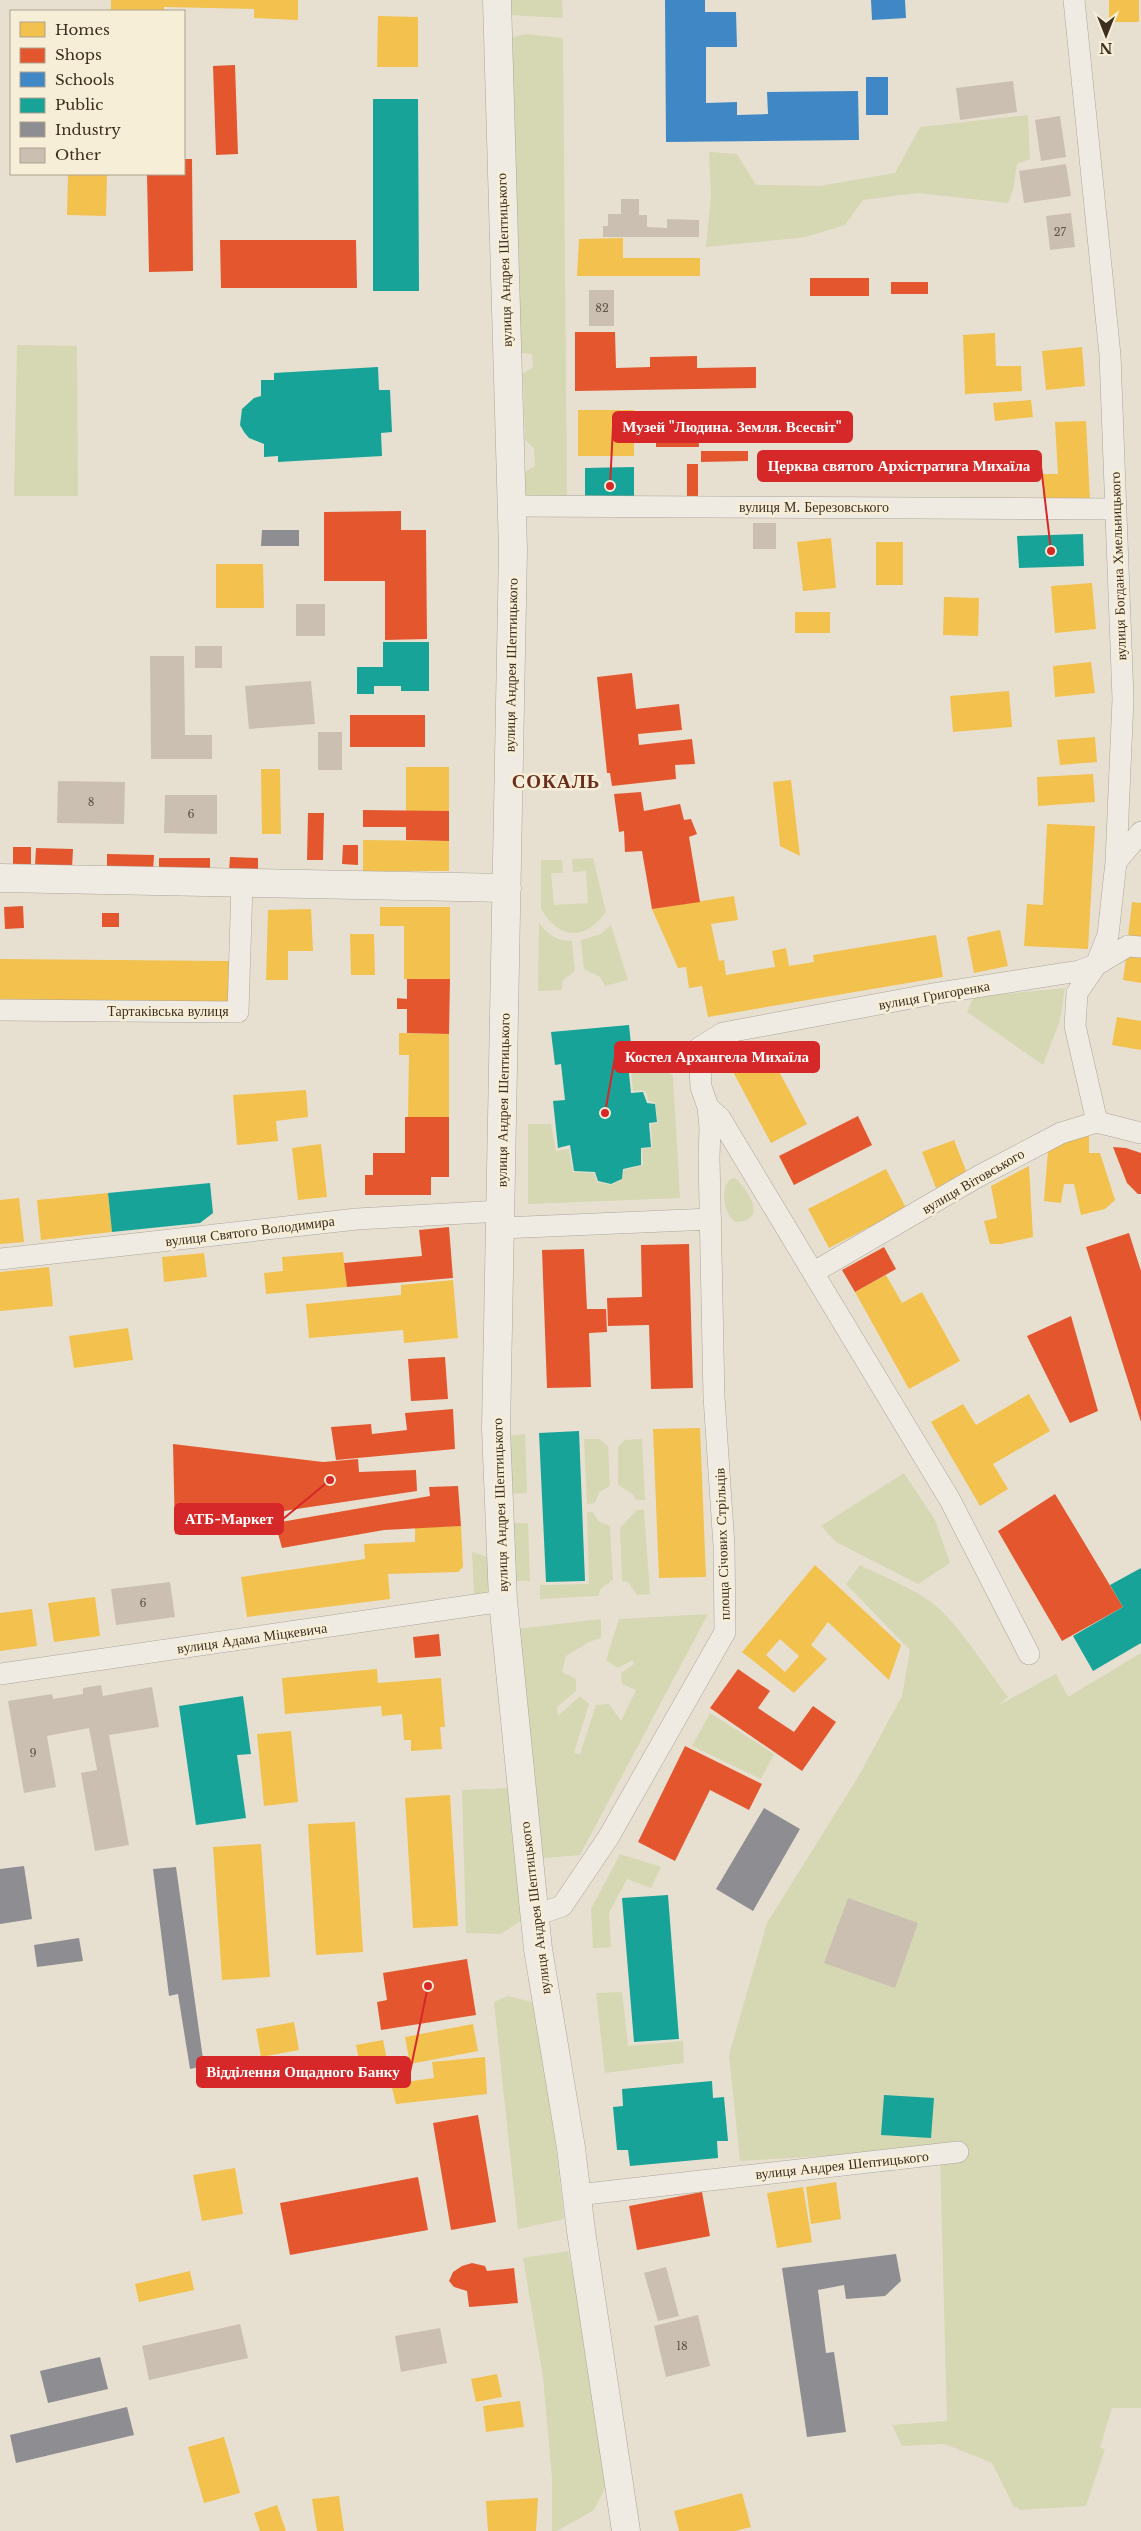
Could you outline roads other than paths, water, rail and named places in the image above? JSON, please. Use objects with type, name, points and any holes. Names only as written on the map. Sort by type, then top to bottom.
[{"type":"street","name":"вулиця Андрея Шептицького","points":[[498,0],[512,506],[507,888],[496,1429],[503,1601],[534,1916],[626,2531]]},
{"type":"street","name":"вулиця Богдана Хмельницького","points":[[1074,0],[1110,354],[1123,699],[1116,862],[1108,935],[1096,965],[1077,993],[1075,1026],[1097,1122]]},
{"type":"street","name":"вулиця М. Березовського","points":[[512,506],[1116,509]]},
{"type":"street","points":[[1116,862],[1141,832]]},
{"type":"street","points":[[0,878],[242,885],[327,884],[507,888]]},
{"type":"street","name":"Тартаківська вулиця","points":[[0,1010],[238,1012],[242,885]]},
{"type":"street","name":"вулиця Григоренка","points":[[723,1033],[938,993],[1080,971],[1096,965],[1128,946],[1141,947]]},
{"type":"street","name":"площа Січових Стрільців","points":[[534,1916],[562,1906],[608,1838],[725,1632],[724,1546],[714,1397],[708,1107],[702,1087],[699,1048],[723,1033]]},
{"type":"street","name":"площа Січових Стрільців","points":[[708,1107],[723,1124],[950,1500],[1029,1654]]},
{"type":"street","points":[[1097,1122],[1141,1133]]},
{"type":"street","name":"вулиця Вітовського","points":[[814,1272],[1026,1150],[1061,1133],[1097,1122]]},
{"type":"street","name":"вулиця Святого Володимира","points":[[0,1259],[357,1218],[711,1219]]},
{"type":"street","name":"вулиця Адама Міцкевича","points":[[0,1674],[503,1601]]},
{"type":"street","name":"вулиця Андрея Шептицького","points":[[577,2195],[958,2152]]},
{"type":"place","name":"Музей \"Людина. Земля. Всесвіт\"","points":[[610,486]]},
{"type":"place","name":"Церква святого Архістратига Михаїла","points":[[1051,551]]},
{"type":"place","name":"Костел Архангела Михаїла","points":[[605,1113]]},
{"type":"place","name":"АТБ-Маркет","points":[[330,1480]]},
{"type":"place","name":"Відділення Ощадного Банку","points":[[428,1986]]},
{"type":"district","name":"СОКАЛЬ","points":[[556,781]]}]
